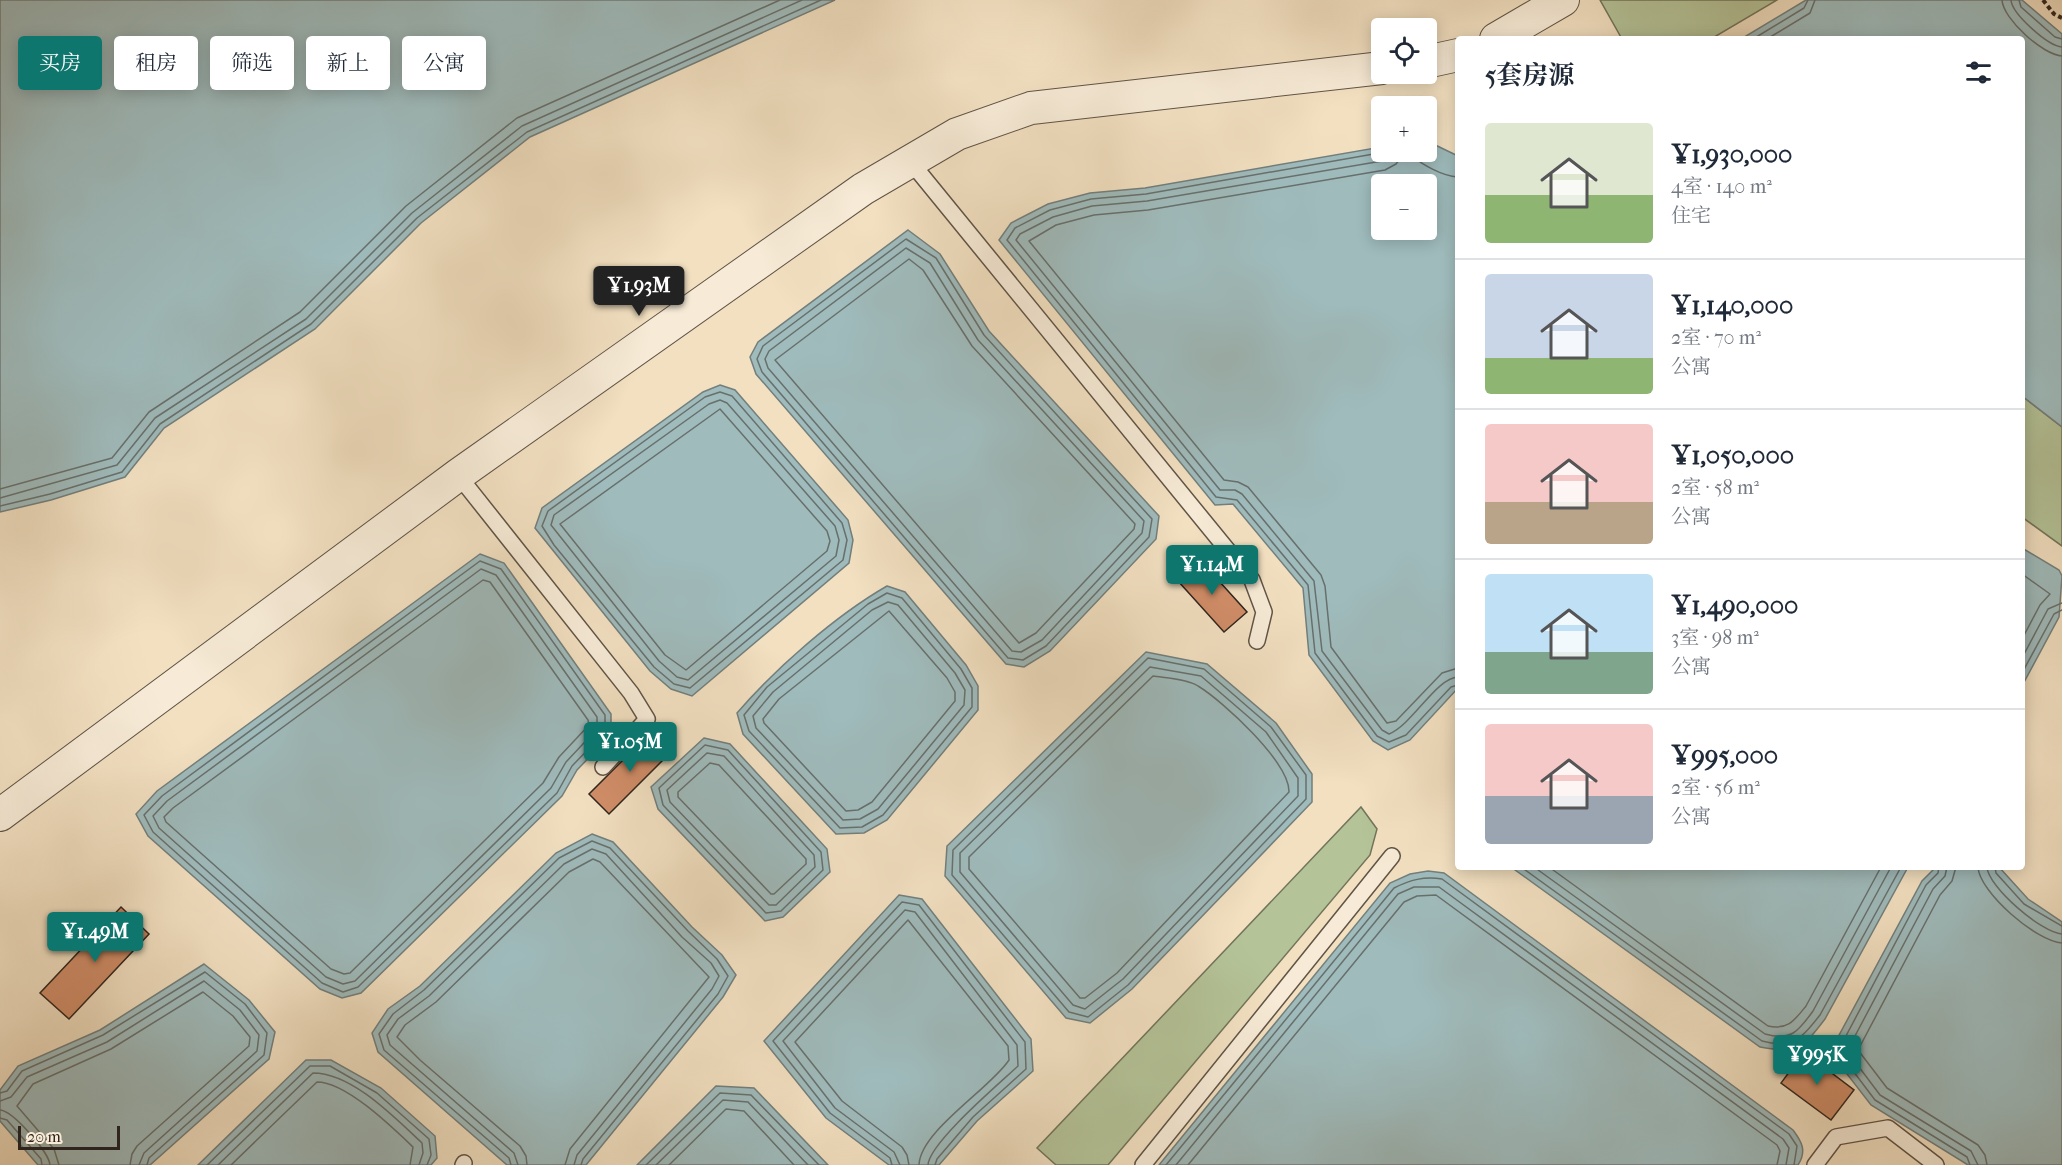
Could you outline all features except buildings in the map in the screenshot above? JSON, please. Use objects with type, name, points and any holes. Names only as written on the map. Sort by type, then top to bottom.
[{"type":"street","points":[[1501,36],[1563,0]]},
{"type":"street","points":[[1437,60],[1455,56]]},
{"type":"street","points":[[0,815],[458,475],[863,189],[957,134],[1031,108],[1371,69]]},
{"type":"lane","points":[[910,161],[1252,580],[1264,612],[1257,641]]},
{"type":"lane","points":[[458,475],[631,693],[648,719],[603,767]]},
{"type":"lane","points":[[1143,1165],[1392,856]]},
{"type":"lane","points":[[1815,1165],[1836,1137],[1888,1128],[1936,1165]]},
{"type":"path","points":[[2043,0],[2054,14],[2062,18]]},
{"type":"green space","points":[[1600,0],[1777,0],[1716,36],[1620,36]]},
{"type":"green space","points":[[2025,398],[2062,427],[2062,546],[2025,519]]},
{"type":"green space","points":[[1361,807],[1377,829],[1370,855],[1108,1165],[1056,1165],[1037,1148]]},
{"type":"water","points":[[0,0],[835,0],[530,137],[421,223],[315,329],[164,428],[125,477],[51,500],[0,512]]},
{"type":"water","points":[[1806,0],[2022,0],[2062,34],[2062,427],[2025,398],[2025,36],[1746,36]]},
{"type":"water","points":[[1437,146],[1455,155],[1455,691],[1410,740],[1388,750],[1373,741],[1309,655],[1303,588],[1233,504],[1215,505],[999,240],[1011,223],[1048,204],[1090,193],[1145,188],[1371,149],[1371,162],[1437,162]]},
{"type":"water","points":[[908,230],[940,254],[989,331],[1159,516],[1156,539],[1050,651],[1024,667],[1006,664],[756,374],[750,357],[758,342]]},
{"type":"water","points":[[720,385],[735,390],[848,520],[853,540],[849,563],[692,696],[671,689],[650,671],[535,528],[542,508],[703,392]]},
{"type":"water","points":[[2025,550],[2059,570],[2062,576],[2059,617],[2025,680]]},
{"type":"water","points":[[480,554],[504,563],[611,714],[611,735],[577,770],[562,796],[361,993],[342,998],[320,989],[148,836],[136,814],[157,791]]},
{"type":"water","points":[[887,586],[905,592],[966,665],[978,686],[978,710],[887,820],[864,833],[836,834],[743,734],[737,713],[807,644],[847,612]]},
{"type":"water","points":[[1146,652],[1207,664],[1276,723],[1312,774],[1312,802],[1132,989],[1090,1023],[1066,1018],[945,876],[947,846]]},
{"type":"water","points":[[704,738],[730,744],[827,849],[830,872],[783,917],[765,921],[658,809],[651,787]]},
{"type":"water","points":[[592,834],[613,842],[692,927],[722,955],[736,975],[723,997],[586,1165],[507,1165],[378,1052],[372,1033],[388,1009],[420,986],[556,853]]},
{"type":"water","points":[[1515,870],[1906,870],[1825,1019],[1811,1037],[1791,1049],[1760,1047]]},
{"type":"water","points":[[1933,870],[2002,870],[2028,899],[2062,922],[2062,1165],[1968,1165],[1871,1105],[1830,1052],[1922,881]]},
{"type":"water","points":[[1428,871],[1444,873],[1793,1130],[1803,1151],[1798,1165],[1159,1165],[1390,883],[1410,874]]},
{"type":"water","points":[[899,895],[922,899],[1031,1039],[1033,1071],[977,1121],[939,1165],[889,1165],[826,1118],[764,1041]]},
{"type":"water","points":[[204,964],[249,1000],[275,1032],[269,1059],[150,1165],[38,1165],[0,1121],[0,1090],[18,1066],[100,1030]]},
{"type":"water","points":[[306,1060],[331,1060],[381,1088],[435,1136],[437,1158],[431,1165],[198,1165]]},
{"type":"water","points":[[716,1086],[754,1088],[828,1165],[637,1165]]}]
